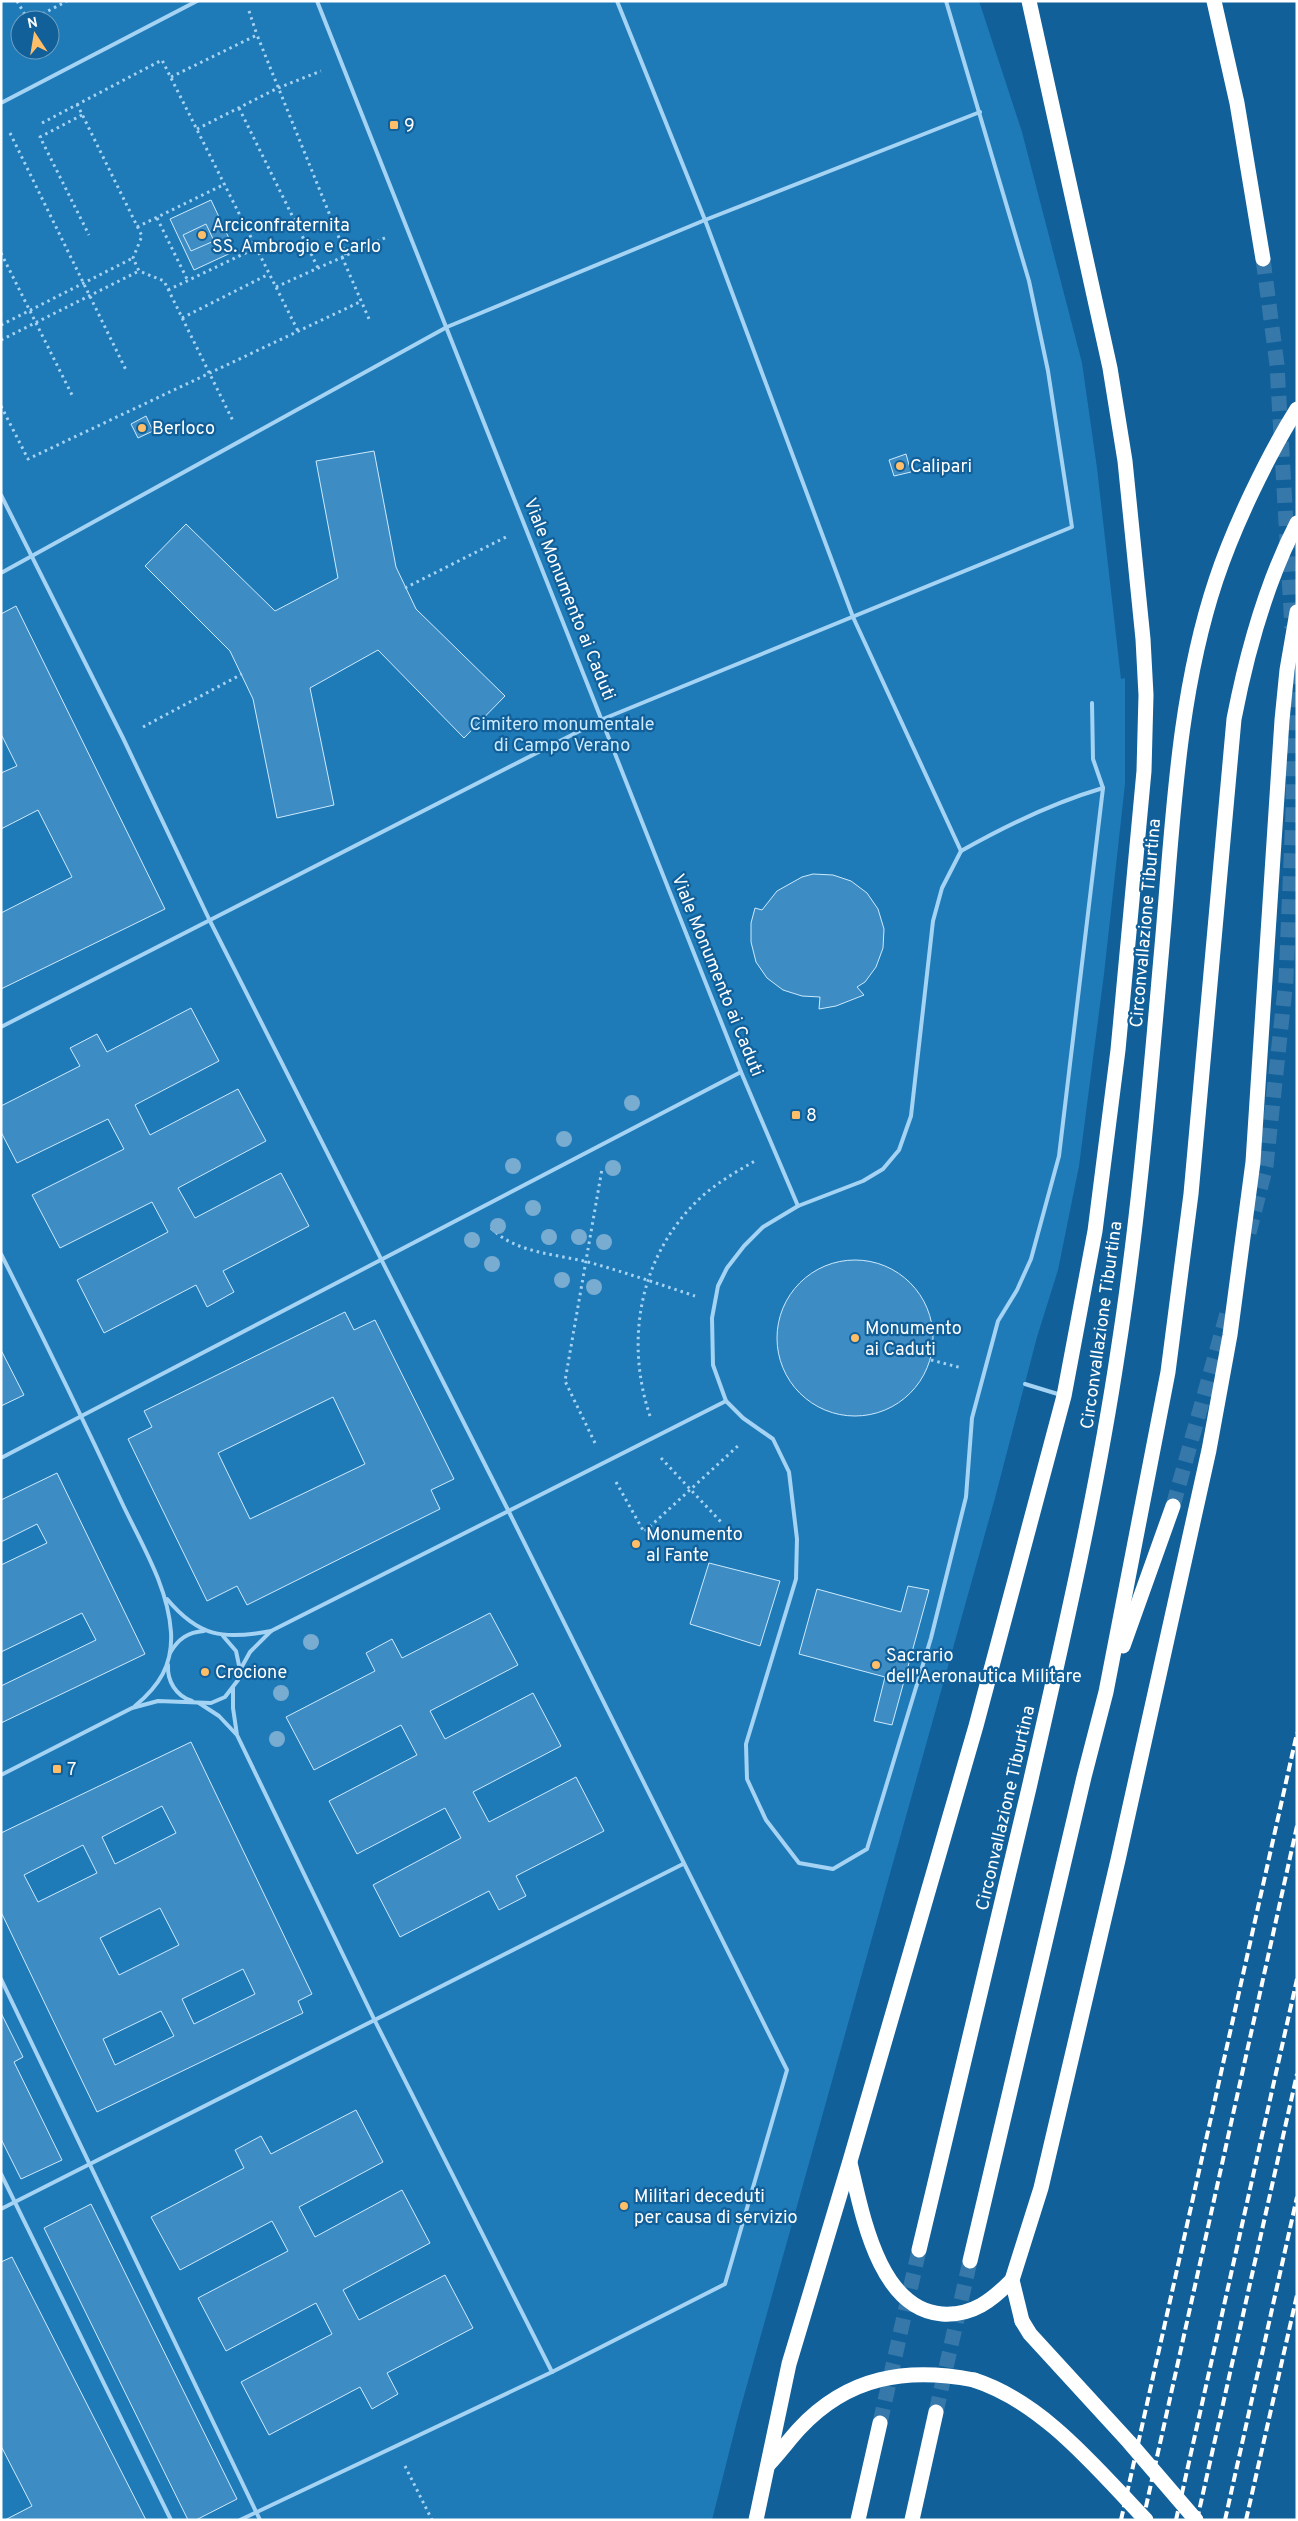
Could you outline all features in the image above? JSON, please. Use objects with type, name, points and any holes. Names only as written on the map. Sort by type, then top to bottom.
[{"type":"highway","points":[[756,2520],[789,2364],[976,1726],[1064,1396],[1091,1257],[1104,1168],[1144,771],[1146,695],[1143,639],[1125,461],[1110,368],[1029,1]]},
{"type":"highway","points":[[1214,1],[1237,103],[1263,259]]},
{"type":"highway","name":"Circonvallazione Tiburtina","points":[[919,2250],[1056,1673],[1106,1427],[1130,1276],[1176,790],[1193,671],[1206,613],[1225,555],[1268,462],[1297,409]]},
{"type":"highway","points":[[970,2261],[1084,1777],[1106,1692],[1168,1372],[1184,1259],[1234,719],[1243,674],[1261,611],[1297,523]]},
{"type":"highway","points":[[850,2161],[861,2209],[875,2250],[884,2270],[896,2288],[906,2298],[926,2310],[937,2313],[959,2314],[990,2301],[1012,2280],[1041,2188],[1118,1860],[1198,1504],[1228,1351],[1253,1162],[1282,720],[1287,670],[1297,612]]},
{"type":"highway","points":[[1106,1692],[1173,1506]]},
{"type":"highway","points":[[1012,2280],[1022,2321],[1030,2334],[1129,2442],[1196,2520]]},
{"type":"highway","points":[[769,2464],[800,2428],[814,2415],[834,2400],[857,2387],[912,2374],[941,2375],[974,2380],[1006,2392],[1038,2415],[1077,2449],[1146,2520]]},
{"type":"highway","points":[[912,2520],[936,2412]]},
{"type":"highway","points":[[858,2520],[880,2423]]},
{"type":"lane","points":[[1,103],[197,1]]},
{"type":"lane","name":"Viale Monumento ai Caduti","points":[[317,1],[603,719],[741,1072],[798,1206]]},
{"type":"lane","points":[[617,1],[705,220],[853,617],[961,851]]},
{"type":"lane","points":[[1,1027],[603,719],[1072,527],[1050,380],[1028,280],[946,1]]},
{"type":"lane","points":[[1,573],[447,327],[705,220],[980,112]]},
{"type":"lane","points":[[1,495],[123,738],[209,919],[508,1510],[787,2070],[725,2284],[552,2372],[240,2520]]},
{"type":"lane","points":[[1092,703],[1093,759],[1103,788],[1059,1156],[1031,1259],[1017,1290],[998,1321],[972,1418],[966,1497],[930,1638],[867,1849],[833,1869],[799,1863],[766,1820],[747,1779],[746,1744],[796,1578],[797,1539],[789,1472],[773,1439],[757,1428],[726,1401],[713,1365],[711,1341],[714,1302],[718,1286],[727,1268],[744,1246],[763,1227],[798,1206],[863,1181],[883,1169],[899,1150],[911,1116],[933,921],[942,888],[961,851],[1000,829],[1062,800],[1103,788]]},
{"type":"lane","points":[[1,1458],[741,1072]]},
{"type":"lane","points":[[1,1254],[82,1416],[166,1597],[178,1612],[204,1631],[222,1636],[242,1636],[271,1631],[726,1401]]},
{"type":"lane","points":[[1025,1384],[1064,1396]]},
{"type":"lane","points":[[166,1597],[171,1633],[168,1657],[168,1672],[171,1684],[179,1694],[200,1703],[219,1716],[237,1734]]},
{"type":"lane","points":[[1,1775],[132,1708],[154,1691],[162,1678],[168,1657],[175,1644],[193,1632],[204,1631]]},
{"type":"lane","points":[[132,1708],[158,1701],[200,1703],[225,1697],[233,1688],[250,1652],[271,1631]]},
{"type":"lane","points":[[222,1636],[236,1651],[240,1670]]},
{"type":"lane","points":[[233,1688],[233,1708],[237,1734],[375,2022],[552,2372]]},
{"type":"lane","points":[[1,2209],[375,2022],[683,1864]]},
{"type":"lane","points":[[1,1979],[260,2520]]},
{"type":"lane","points":[[1,2174],[171,2520]]},
{"type":"path","points":[[49,10],[67,1]]},
{"type":"path","points":[[250,11],[257,35],[370,319]]},
{"type":"path","points":[[171,77],[257,35]]},
{"type":"path","points":[[42,123],[162,60],[298,331]]},
{"type":"path","points":[[197,129],[278,88],[342,63]]},
{"type":"path","points":[[1,325],[133,258],[142,236],[77,104]]},
{"type":"path","points":[[239,108],[318,268]]},
{"type":"path","points":[[82,115],[40,137],[89,235]]},
{"type":"path","points":[[10,133],[126,370]]},
{"type":"path","points":[[137,227],[224,184]]},
{"type":"path","points":[[157,218],[188,281]]},
{"type":"path","points":[[276,287],[407,227]]},
{"type":"path","points":[[168,290],[256,248]]},
{"type":"path","points":[[1,253],[72,395]]},
{"type":"path","points":[[133,258],[139,271],[164,281],[242,440]]},
{"type":"path","points":[[1,340],[139,271]]},
{"type":"path","points":[[182,318],[269,274]]},
{"type":"path","points":[[1,406],[28,460],[362,300]]},
{"type":"path","points":[[405,588],[526,526]]},
{"type":"path","points":[[123,738],[242,674]]},
{"type":"path","points":[[607,1142],[565,1381],[604,1462],[644,1532],[757,1428]]},
{"type":"path","points":[[656,1436],[643,1396],[637,1348],[641,1300],[647,1280],[661,1248],[689,1209],[708,1191],[774,1150]]},
{"type":"path","points":[[492,1230],[503,1239],[532,1249],[586,1262],[714,1302]]},
{"type":"path","points":[[931,1360],[984,1374]]},
{"type":"path","points":[[646,1441],[722,1523]]},
{"type":"path","points":[[394,2446],[432,2520]]},
{"type":"green space","name":"Cimitero monumentale di Campo Verano","points":[[1,1],[979,1],[1022,132],[1082,363],[1097,468],[1121,679],[1125,678],[1125,784],[1104,974],[1079,1166],[1058,1270],[1037,1337],[995,1498],[738,2417],[712,2520],[1,2520]]},
{"type":"building","name":"Arciconfraternita SS. Ambrogio e Carlo","points":[[211,200],[235,251],[194,270],[170,219]]},
{"type":"building","name":"Arciconfraternita SS. Ambrogio e Carlo","points":[[206,224],[214,241],[191,251],[183,235]]},
{"type":"building","name":"Berloco","points":[[146,416],[153,431],[138,438],[131,424]]},
{"type":"building","points":[[374,451],[396,567],[416,609],[505,696],[464,738],[378,650],[310,688],[334,805],[277,818],[253,699],[230,651],[145,566],[186,524],[275,611],[338,578],[316,461]]},
{"type":"building","name":"Calipari","points":[[906,454],[911,472],[894,476],[889,460]]},
{"type":"building","points":[[16,606],[165,909],[1,989],[1,913],[72,877],[38,810],[1,829],[1,773],[17,766],[1,734],[1,614]]},
{"type":"building","points":[[813,874],[833,875],[851,881],[867,893],[878,909],[884,929],[883,948],[876,967],[865,982],[857,987],[864,995],[836,1006],[819,1009],[820,997],[802,996],[783,990],[767,978],[756,962],[751,942],[751,923],[755,908],[762,910],[777,891],[802,877]]},
{"type":"building","points":[[191,1008],[219,1061],[135,1105],[150,1135],[238,1089],[266,1141],[178,1188],[195,1218],[281,1173],[309,1226],[223,1271],[234,1292],[207,1307],[196,1285],[104,1333],[77,1280],[168,1232],[152,1202],[60,1248],[32,1195],[124,1149],[108,1119],[17,1163],[1,1132],[1,1106],[80,1066],[70,1048],[97,1034],[107,1052]]},
{"type":"building","name":"Monumento ai Caduti","points":[[847,1260],[863,1260],[878,1263],[892,1269],[905,1277],[916,1288],[930,1315],[933,1338],[932,1353],[924,1375],[916,1388],[905,1399],[878,1413],[863,1416],[847,1416],[832,1413],[818,1407],[805,1399],[794,1388],[780,1361],[777,1346],[777,1330],[780,1315],[786,1301],[794,1288],[805,1277],[832,1263]]},
{"type":"building","points":[[345,1312],[354,1330],[375,1320],[454,1479],[431,1490],[440,1509],[247,1605],[237,1586],[207,1601],[128,1439],[152,1427],[144,1411]],"holes":[[[333,1397],[365,1464],[250,1519],[218,1453]]]},
{"type":"building","points":[[1,1350],[24,1395],[1,1406]]},
{"type":"building","points":[[57,1473],[145,1654],[1,1723],[1,1686],[96,1640],[82,1613],[1,1652],[1,1565],[47,1543],[37,1524],[1,1542],[1,1500]]},
{"type":"building","points":[[709,1563],[780,1581],[760,1646],[690,1624]]},
{"type":"building","name":"Sacrario dell'Aeronautica Militare","points":[[908,1586],[929,1590],[892,1725],[874,1721],[885,1677],[799,1654],[817,1589],[901,1612]]},
{"type":"building","points":[[490,1613],[518,1665],[430,1711],[445,1739],[533,1693],[561,1746],[473,1792],[489,1822],[576,1777],[604,1831],[516,1876],[526,1896],[499,1910],[489,1891],[400,1937],[373,1885],[461,1838],[445,1808],[357,1854],[329,1801],[417,1755],[401,1725],[314,1770],[286,1717],[375,1671],[366,1653],[392,1639],[402,1658]]},
{"type":"building","points":[[191,1742],[312,1994],[298,2001],[303,2013],[97,2112],[1,1912],[1,1833]],"holes":[[[162,1806],[176,1833],[115,1864],[102,1837]],[[83,1845],[97,1873],[38,1902],[24,1875]],[[160,1908],[179,1945],[119,1975],[100,1938]],[[243,1969],[255,1994],[194,2024],[182,1999]],[[161,2011],[174,2036],[115,2065],[103,2039]]]},
{"type":"building","points":[[1,2013],[23,2057],[14,2062],[62,2160],[21,2179],[1,2139]]},
{"type":"building","points":[[356,2110],[383,2162],[299,2207],[315,2237],[402,2190],[430,2243],[343,2290],[359,2320],[445,2275],[473,2328],[387,2373],[398,2394],[372,2409],[360,2387],[269,2435],[241,2382],[332,2334],[316,2303],[226,2351],[198,2298],[288,2251],[272,2221],[180,2270],[151,2217],[244,2168],[235,2150],[261,2136],[271,2154]]},
{"type":"building","points":[[91,2204],[237,2499],[196,2520],[188,2520],[44,2228]]},
{"type":"building","points":[[12,2257],[146,2520],[5,2520],[32,2506],[1,2446],[1,2262]]},
{"type":"tunnel","points":[[1263,259],[1277,365],[1292,628]]},
{"type":"tunnel","points":[[1249,1233],[1266,1166],[1286,980],[1293,813],[1294,659]]},
{"type":"tunnel","points":[[1173,1506],[1228,1310]]},
{"type":"tunnel","points":[[880,2423],[919,2250]]},
{"type":"tunnel","points":[[936,2412],[970,2261]]},
{"type":"railway","points":[[1121,2520],[1297,1733]]},
{"type":"railway","points":[[1143,2520],[1297,1826]]},
{"type":"railway","points":[[1176,2520],[1297,1979]]},
{"type":"railway","points":[[1197,2520],[1297,2074]]},
{"type":"railway","points":[[1225,2520],[1297,2197]]},
{"type":"railway","points":[[1246,2520],[1297,2295]]},
{"type":"place","name":"9","points":[[394,125]]},
{"type":"place","name":"Arciconfraternita SS. Ambrogio e Carlo","points":[[202,235]]},
{"type":"place","name":"Berloco","points":[[142,428]]},
{"type":"place","name":"Calipari","points":[[900,466]]},
{"type":"place","name":"8","points":[[796,1115]]},
{"type":"place","name":"Monumento ai Caduti","points":[[855,1338]]},
{"type":"place","name":"Monumento al Fante","points":[[636,1544]]},
{"type":"place","name":"Sacrario dell'Aeronautica Militare","points":[[876,1665]]},
{"type":"place","name":"Crocione","points":[[205,1672]]},
{"type":"place","name":"7","points":[[57,1769]]},
{"type":"place","name":"Militari deceduti per causa di servizio","points":[[624,2206]]}]
